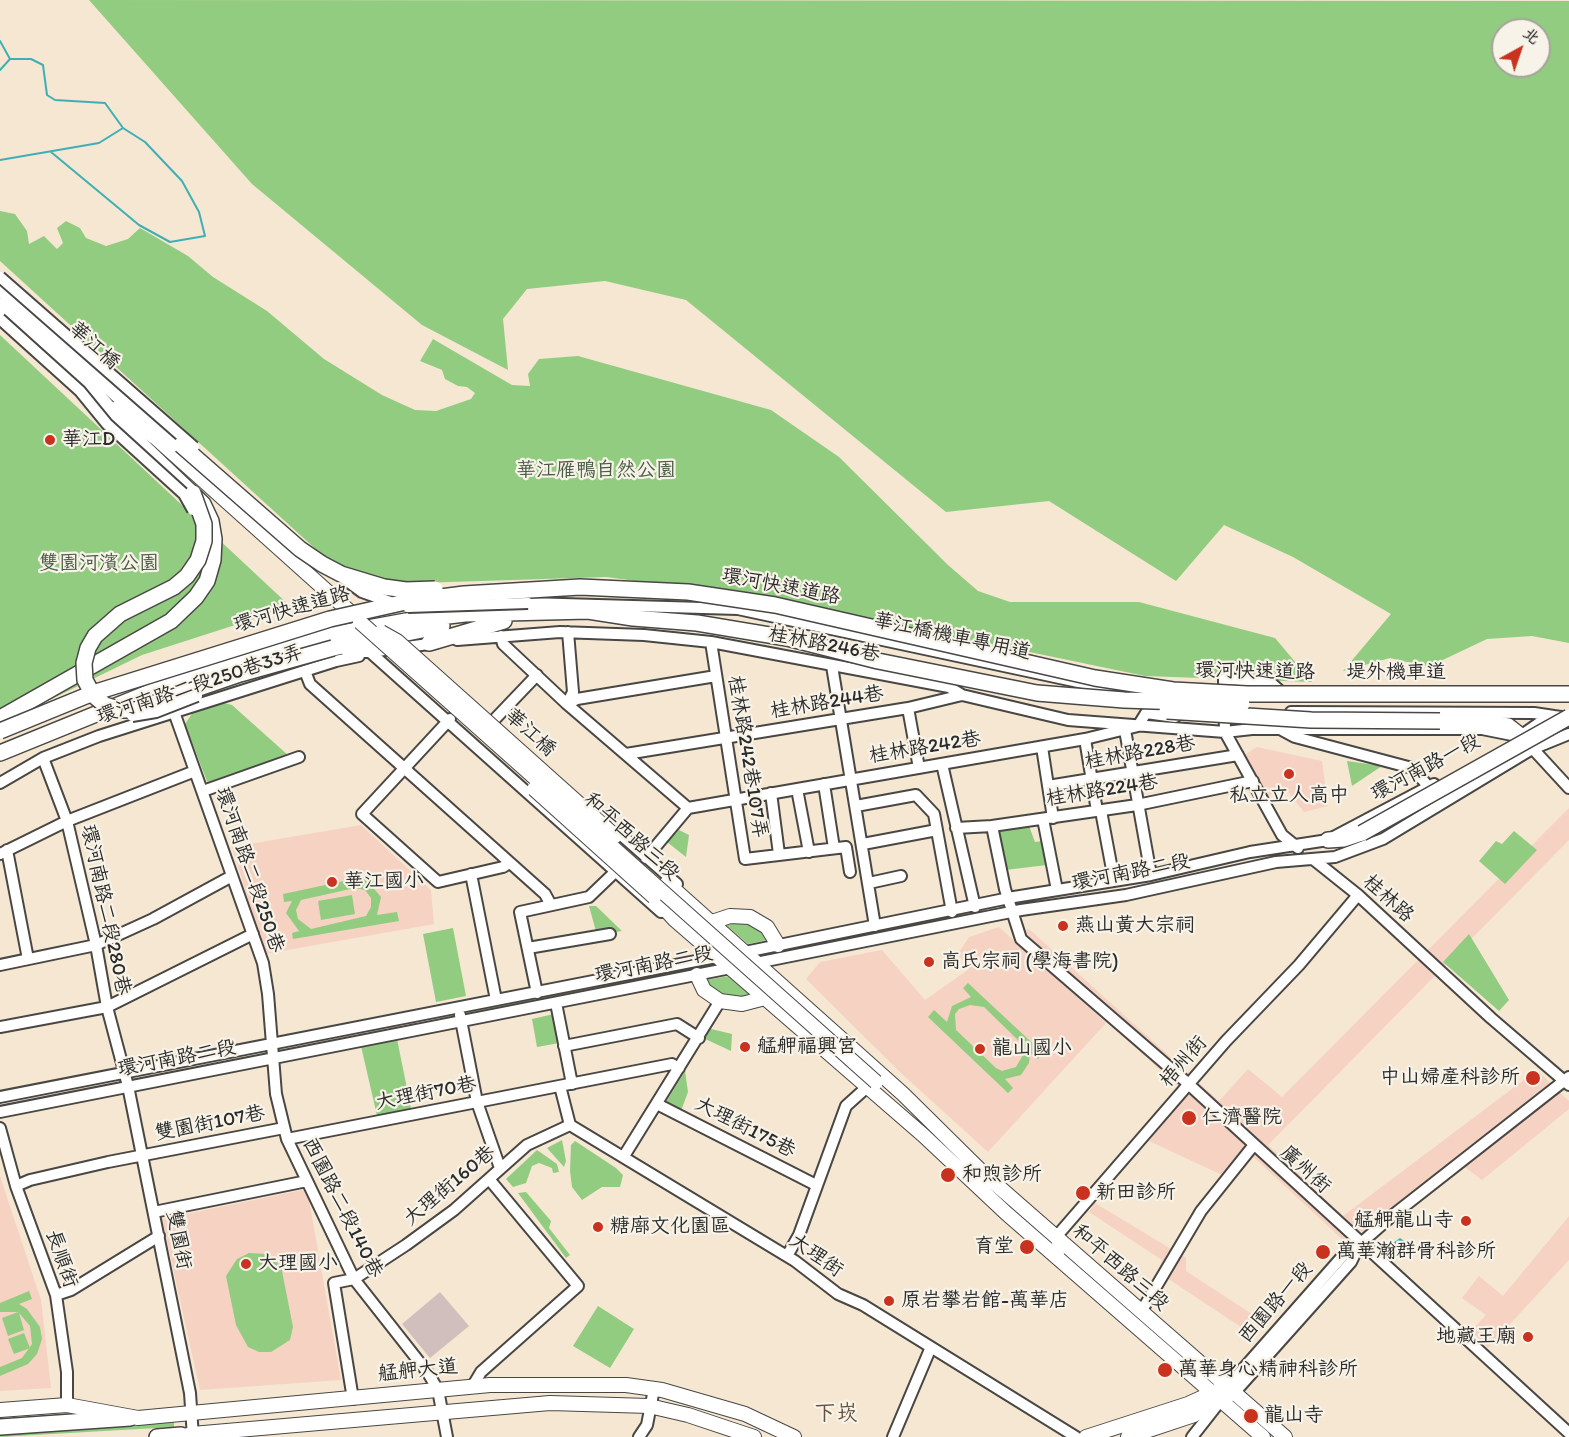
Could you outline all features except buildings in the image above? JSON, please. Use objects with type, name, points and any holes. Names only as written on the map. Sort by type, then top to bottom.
[{"type":"highway","points":[[0,718],[171,621],[196,597],[207,581],[213,560],[214,539],[207,513],[193,493],[136,440],[87,384]]},
{"type":"highway","points":[[129,405],[150,416],[300,549],[341,574],[364,582],[406,590],[483,586],[507,590]]},
{"type":"highway","points":[[193,493],[204,524],[204,541],[198,560],[187,576],[174,587],[120,614],[95,636],[88,648],[84,663],[85,680],[93,694],[105,705],[121,710],[135,710],[240,674],[430,628],[503,629],[633,618]]},
{"type":"highway","name":"環河快速道路","points":[[0,731],[93,693],[330,619],[410,601],[507,590],[612,587],[688,591],[775,605],[1095,678],[1173,690],[1246,694],[1569,693]]},
{"type":"highway","name":"環河快速道路","points":[[0,753],[241,659],[330,635],[406,621],[465,614],[588,611],[633,618],[698,623],[787,638],[878,661],[1037,693],[1124,700],[1235,704],[1569,704]]},
{"type":"highway","points":[[429,644],[503,629]]},
{"type":"highway","points":[[1037,693],[1087,703],[1204,714],[1311,720],[1477,721],[1508,726],[1522,737]]},
{"type":"highway","points":[[1328,840],[1344,839],[1362,833],[1560,720],[1569,724]]},
{"type":"highway","name":"艋舺大道","points":[[0,1427],[130,1419]]},
{"type":"highway","points":[[157,1437],[186,1436]]},
{"type":"main road","name":"華江橋","points":[[0,289],[129,405],[156,438],[360,621],[384,654],[654,897]]},
{"type":"main road","name":"華江橋","points":[[0,306],[131,423],[156,438]]},
{"type":"main road","name":"華江橋","points":[[360,621],[397,641],[667,883]]},
{"type":"main road","name":"和平西路三段","points":[[360,621],[871,1085],[923,1136],[1060,1260],[1263,1437]]},
{"type":"main road","name":"和平西路三段","points":[[667,883],[690,901],[933,1124],[983,1173],[1285,1437]]},
{"type":"main road","name":"和平西路三段","points":[[654,897],[675,920],[765,998],[871,1085],[933,1124]]},
{"type":"main road","points":[[712,922],[730,916],[750,917],[767,927],[778,945]]},
{"type":"main road","points":[[697,975],[704,990],[720,1001],[742,1004],[765,998]]},
{"type":"main road","name":"艋舺大道","points":[[130,1419],[472,1387],[586,1383],[654,1389],[745,1413],[794,1437]]},
{"type":"main road","name":"西園路一段","points":[[1128,1437],[1194,1415],[1231,1389]]},
{"type":"main road","name":"西園路一段","points":[[1086,1437],[1218,1397]]},
{"type":"main road","points":[[186,1436],[550,1403],[649,1406],[753,1437]]},
{"type":"main road","points":[[0,1410],[67,1405],[130,1419]]},
{"type":"street","name":"華江橋機車專用道","points":[[0,277],[341,577],[362,592],[408,607],[528,603],[738,609],[1111,689],[1198,701],[1223,713]]},
{"type":"street","points":[[0,319],[80,391],[107,424],[184,494],[194,510],[198,527],[197,545],[191,561],[180,575],[103,620],[83,644],[78,670],[81,684],[88,697],[99,708],[112,714],[139,716],[240,680],[334,651],[370,652],[429,644]]},
{"type":"street","points":[[503,629],[503,644],[567,704],[688,808],[646,858]]},
{"type":"street","name":"桂林路246巷","points":[[503,629],[645,635],[711,642],[948,687],[962,695],[1068,720],[1225,732],[1282,729],[1482,729],[1522,737]]},
{"type":"street","points":[[567,704],[573,692],[568,632]]},
{"type":"street","name":"桂林路242巷107弄","points":[[711,642],[745,860],[834,848]]},
{"type":"street","name":"和平西路三段","points":[[412,646],[681,888],[690,901]]},
{"type":"street","name":"和平西路三段","points":[[370,652],[615,872],[662,913],[675,920]]},
{"type":"street","name":"環河南路二段250巷33弄","points":[[0,783],[43,758],[99,736],[370,652]]},
{"type":"street","points":[[832,666],[875,926]]},
{"type":"street","points":[[304,671],[310,684],[545,894],[551,905]]},
{"type":"street","points":[[494,720],[537,675]]},
{"type":"street","points":[[567,704],[577,699],[716,676]]},
{"type":"street","name":"堤外機車道","points":[[1223,690],[1569,693]]},
{"type":"street","name":"桂林路","points":[[1223,690],[1225,732],[1282,835],[1358,895],[1491,1018],[1567,1081]]},
{"type":"street","name":"桂林路244巷","points":[[626,754],[908,708],[962,695]]},
{"type":"street","points":[[908,708],[919,768]]},
{"type":"street","name":"環河南路二段250巷","points":[[174,712],[265,973],[272,1042]]},
{"type":"street","name":"桂林路242巷","points":[[688,808],[1085,739],[1138,726],[1146,713],[1198,720],[1223,713]]},
{"type":"street","points":[[1223,713],[1534,713],[1560,720]]},
{"type":"street","points":[[446,718],[362,814],[438,882],[503,867],[509,862]]},
{"type":"street","name":"環河南路一段","points":[[1296,846],[1328,840],[1522,737],[1539,723],[1560,720]]},
{"type":"street","points":[[1282,729],[1295,737],[1412,768],[1429,787]]},
{"type":"street","points":[[1125,730],[1151,875]]},
{"type":"street","name":"環河南路一段","points":[[1315,860],[1335,857],[1383,838],[1532,749],[1569,734]]},
{"type":"street","points":[[1522,737],[1569,788]]},
{"type":"street","points":[[1085,739],[1114,880]]},
{"type":"street","points":[[1042,747],[1048,786],[1048,819],[1057,890]]},
{"type":"street","name":"桂林路228巷","points":[[1048,786],[1238,755]]},
{"type":"street","points":[[202,791],[299,757]]},
{"type":"street","name":"環河南路二段280巷","points":[[43,758],[67,822],[123,1073]]},
{"type":"street","points":[[942,764],[975,907]]},
{"type":"street","points":[[28,959],[4,852],[67,822],[195,771]]},
{"type":"street","name":"桂林路224巷","points":[[956,828],[1048,819],[1137,805],[1253,781]]},
{"type":"street","points":[[824,784],[834,848],[846,847],[850,872]]},
{"type":"street","points":[[797,789],[809,852]]},
{"type":"street","points":[[771,793],[779,854]]},
{"type":"street","points":[[856,806],[916,795],[934,814],[952,912]]},
{"type":"street","name":"廣州街","points":[[992,826],[1005,889],[1021,939],[1189,1085],[1253,1146],[1567,1428]]},
{"type":"street","points":[[863,844],[938,830]]},
{"type":"street","name":"環河南路二段","points":[[0,1097],[272,1042],[952,912],[1009,898],[1151,875],[1251,852],[1296,846]]},
{"type":"street","name":"環河南路二段","points":[[0,1112],[1013,912],[1126,895],[1276,862],[1315,860]]},
{"type":"street","points":[[537,993],[520,912],[592,895],[615,872]]},
{"type":"street","points":[[471,874],[496,1000]]},
{"type":"street","points":[[0,965],[96,945],[153,919],[232,876]]},
{"type":"street","points":[[868,882],[902,876]]},
{"type":"street","name":"梧州街","points":[[1056,1237],[1237,1029],[1299,965],[1358,895]]},
{"type":"street","points":[[0,1027],[107,1007],[253,934]]},
{"type":"street","points":[[528,948],[610,934]]},
{"type":"street","points":[[624,1156],[720,1001]]},
{"type":"street","points":[[556,1003],[572,1084]]},
{"type":"street","points":[[458,1006],[477,1102],[501,1168]]},
{"type":"street","points":[[564,1046],[677,1024],[699,1038]]},
{"type":"street","name":"西園路二段140巷","points":[[272,1042],[276,1094],[285,1133],[354,1279],[428,1372],[438,1390],[447,1437]]},
{"type":"street","name":"大理街70巷","points":[[285,1133],[477,1102],[672,1064],[679,1068]]},
{"type":"street","name":"雙園街","points":[[123,1073],[128,1086],[143,1156],[190,1393],[191,1414],[186,1436]]},
{"type":"street","name":"西園路一段","points":[[1231,1389],[1351,1262],[1361,1243],[1393,1215],[1567,1081]]},
{"type":"street","points":[[787,1256],[799,1236],[846,1106],[871,1085]]},
{"type":"street","points":[[560,1086],[570,1125]]},
{"type":"street","name":"大理街175巷","points":[[657,1104],[816,1185]]},
{"type":"street","name":"大理街","points":[[570,1125],[787,1256],[838,1294],[863,1305],[1076,1437]]},
{"type":"street","name":"大理街160巷","points":[[353,1399],[334,1283],[354,1279],[454,1210],[527,1145],[570,1125]]},
{"type":"street","name":"長順街","points":[[0,1128],[16,1186],[56,1295],[67,1372],[67,1405]]},
{"type":"street","name":"雙園街107巷","points":[[16,1186],[30,1180],[143,1156],[285,1133]]},
{"type":"street","points":[[1141,1312],[1201,1211],[1253,1146]]},
{"type":"street","points":[[472,1387],[487,1366],[578,1286],[489,1179]]},
{"type":"street","points":[[154,1212],[307,1181]]},
{"type":"street","points":[[56,1295],[71,1290],[159,1236]]},
{"type":"street","points":[[1056,1237],[1060,1260]]},
{"type":"street","points":[[892,1437],[931,1347]]},
{"type":"street","points":[[639,1437],[647,1425],[654,1389]]},
{"type":"street","name":"西園路一段","points":[[1192,1437],[1218,1397]]},
{"type":"street","points":[[1554,1437],[1567,1428]]},
{"type":"shaded area","name":"私立立人高中","points":[[1257,747],[1322,761],[1328,806],[1304,812],[1284,787],[1267,797],[1244,755]]},
{"type":"shaded area","points":[[1569,808],[1569,840],[1268,1145],[1343,1216],[1537,1070],[1569,1101],[1569,1109],[1482,1180],[1458,1162],[1364,1234],[1356,1227],[1343,1240],[1246,1150],[1222,1175],[1149,1141],[1186,1094],[1012,933],[1029,929],[1219,1101],[1248,1069],[1282,1097]]},
{"type":"shaded area","name":"華江國小","points":[[361,825],[431,890],[434,924],[265,954],[232,847]]},
{"type":"shaded area","name":"龍山國小","points":[[999,927],[1106,1023],[988,1152],[902,1074],[806,979],[820,962],[882,950],[925,1000],[969,969],[958,954],[969,937]]},
{"type":"shaded area","points":[[0,1176],[41,1300],[51,1388],[0,1391]]},
{"type":"shaded area","name":"大理國小","points":[[307,1189],[341,1380],[200,1390],[162,1219]]},
{"type":"shaded area","points":[[1095,1203],[1186,1258],[1186,1271],[1264,1322],[1256,1337],[1158,1272],[1162,1260],[1089,1212]]},
{"type":"shaded area","points":[[1569,1216],[1569,1260],[1488,1348],[1471,1331],[1486,1315],[1462,1298],[1479,1276],[1503,1296]]},
{"type":"shaded area","points":[[440,1292],[469,1326],[430,1358],[402,1324]]},
{"type":"green space","points":[[89,0],[1569,1],[1569,643],[1532,636],[1487,639],[1428,667],[1390,658],[1343,671],[1391,614],[1293,557],[1224,525],[1176,581],[1049,501],[946,512],[686,300],[605,281],[527,289],[503,319],[508,370],[422,325],[252,184]]},
{"type":"green space","name":"華江雁鴨自然公園","points":[[0,211],[15,214],[27,231],[29,244],[44,236],[57,249],[63,243],[57,228],[66,221],[80,228],[86,238],[106,246],[128,239],[140,228],[188,256],[213,277],[267,311],[324,359],[382,395],[415,410],[436,411],[471,399],[475,393],[467,387],[458,386],[445,379],[442,370],[420,361],[433,339],[512,385],[530,386],[528,374],[539,359],[578,356],[771,410],[839,457],[948,565],[978,591],[1010,602],[1139,602],[1275,638],[1312,682],[1145,676],[808,606],[607,577],[355,585],[0,261]]},
{"type":"green space","name":"雙園河濱公園","points":[[0,335],[291,607],[142,655],[0,724]]},
{"type":"green space","points":[[224,703],[232,705],[289,756],[208,784],[185,724],[193,712]]},
{"type":"green space","points":[[1347,761],[1382,766],[1352,786]]},
{"type":"green space","points":[[1029,826],[1035,842],[1042,841],[1047,865],[1005,870],[996,830]]},
{"type":"green space","points":[[679,830],[689,835],[686,857],[667,842]]},
{"type":"green space","points":[[1514,831],[1537,850],[1505,884],[1479,861],[1496,841],[1502,844]]},
{"type":"green space","points":[[372,875],[373,883],[370,884],[381,897],[377,915],[397,912],[399,921],[293,939],[292,933],[299,931],[286,913],[292,901],[284,902],[283,894]],"holes":[[[355,888],[365,890],[371,898],[371,907],[366,916],[311,929],[298,919],[296,910],[301,900]]]},
{"type":"green space","points":[[352,895],[355,914],[321,920],[318,901]]},
{"type":"green space","points":[[589,906],[596,906],[622,931],[597,935]]},
{"type":"green space","points":[[734,920],[757,924],[768,940],[748,944],[724,923]]},
{"type":"green space","points":[[453,928],[466,996],[436,1002],[423,934]]},
{"type":"green space","points":[[1469,934],[1509,1000],[1499,1011],[1443,962]]},
{"type":"green space","points":[[729,976],[749,993],[748,998],[737,1000],[710,991],[706,980]]},
{"type":"green space","points":[[968,983],[1043,1053],[1038,1059],[1030,1053],[1029,1063],[1021,1075],[1005,1079],[1013,1088],[1008,1093],[928,1017],[934,1010],[947,1022],[952,1006],[971,997],[963,988]],"holes":[[[970,1005],[984,1007],[1021,1043],[1023,1055],[1016,1067],[1002,1071],[996,1068],[956,1030],[955,1014],[959,1009]]]},
{"type":"green space","points":[[554,1014],[559,1043],[537,1047],[532,1019]]},
{"type":"green space","points":[[707,1028],[732,1034],[731,1051],[701,1037]]},
{"type":"green space","points":[[397,1039],[412,1113],[378,1120],[361,1046]]},
{"type":"green space","points":[[685,1071],[688,1092],[681,1111],[666,1102]]},
{"type":"green space","points":[[562,1140],[566,1161],[564,1167],[547,1148]]},
{"type":"green space","points":[[575,1141],[623,1175],[620,1187],[602,1187],[582,1200],[572,1187],[570,1171],[571,1145]]},
{"type":"green space","points":[[537,1150],[557,1164],[559,1172],[553,1173],[552,1168],[539,1163],[532,1166],[526,1183],[513,1187],[506,1179]]},
{"type":"green space","points":[[526,1192],[551,1221],[549,1228],[570,1255],[566,1258],[518,1193]]},
{"type":"green space","points":[[249,1253],[267,1254],[281,1266],[293,1327],[290,1340],[271,1352],[259,1352],[248,1347],[236,1325],[226,1276],[237,1259]]},
{"type":"green space","points":[[29,1291],[32,1299],[19,1304],[27,1309],[40,1327],[42,1339],[37,1354],[28,1364],[0,1376],[0,1367],[22,1358],[32,1344],[30,1326],[19,1313],[24,1330],[8,1336],[2,1318],[18,1312],[0,1312],[0,1303]]},
{"type":"green space","points":[[598,1306],[634,1329],[610,1368],[573,1346]]},
{"type":"green space","points":[[24,1333],[30,1348],[14,1354],[8,1339]]},
{"type":"green space","points":[[174,1422],[174,1427],[0,1437],[0,1434]]},
{"type":"water","points":[[1400,1238],[1410,1245],[1400,1259],[1386,1248]]},
{"type":"waterway","points":[[0,41],[10,59]]},
{"type":"waterway","points":[[0,70],[10,59],[31,59],[43,65],[47,95],[55,100],[105,103],[123,128],[145,142],[182,181],[199,212],[205,236],[170,242],[139,225],[51,152]]},
{"type":"waterway","points":[[0,160],[99,143],[123,128]]},
{"type":"place","name":"華江D","points":[[50,440]]},
{"type":"place","name":"私立立人高中","points":[[1289,774]]},
{"type":"place","name":"華江國小","points":[[332,882]]},
{"type":"place","name":"燕山黃大宗祠","points":[[1063,926]]},
{"type":"place","name":"高氏宗祠 (學海書院)","points":[[929,962]]},
{"type":"place","name":"艋舺福興宮","points":[[745,1047]]},
{"type":"place","name":"龍山國小","points":[[980,1049]]},
{"type":"place","name":"中山婦產科診所","points":[[1533,1078]]},
{"type":"place","name":"仁濟醫院","points":[[1189,1118]]},
{"type":"place","name":"和煦診所","points":[[948,1175]]},
{"type":"place","name":"新田診所","points":[[1083,1193]]},
{"type":"place","name":"艋舺龍山寺","points":[[1466,1221]]},
{"type":"place","name":"糖廍文化園區","points":[[598,1227]]},
{"type":"place","name":"育堂","points":[[1027,1247]]},
{"type":"place","name":"萬華瀚群骨科診所","points":[[1323,1252]]},
{"type":"place","name":"大理國小","points":[[246,1264]]},
{"type":"place","name":"原岩攀岩館-萬華店","points":[[889,1301]]},
{"type":"place","name":"地藏王廟","points":[[1528,1337]]},
{"type":"place","name":"萬華身心精神科診所","points":[[1165,1370]]},
{"type":"place","name":"龍山寺","points":[[1251,1416]]},
{"type":"district","name":"下崁","points":[[836,1414]]}]
